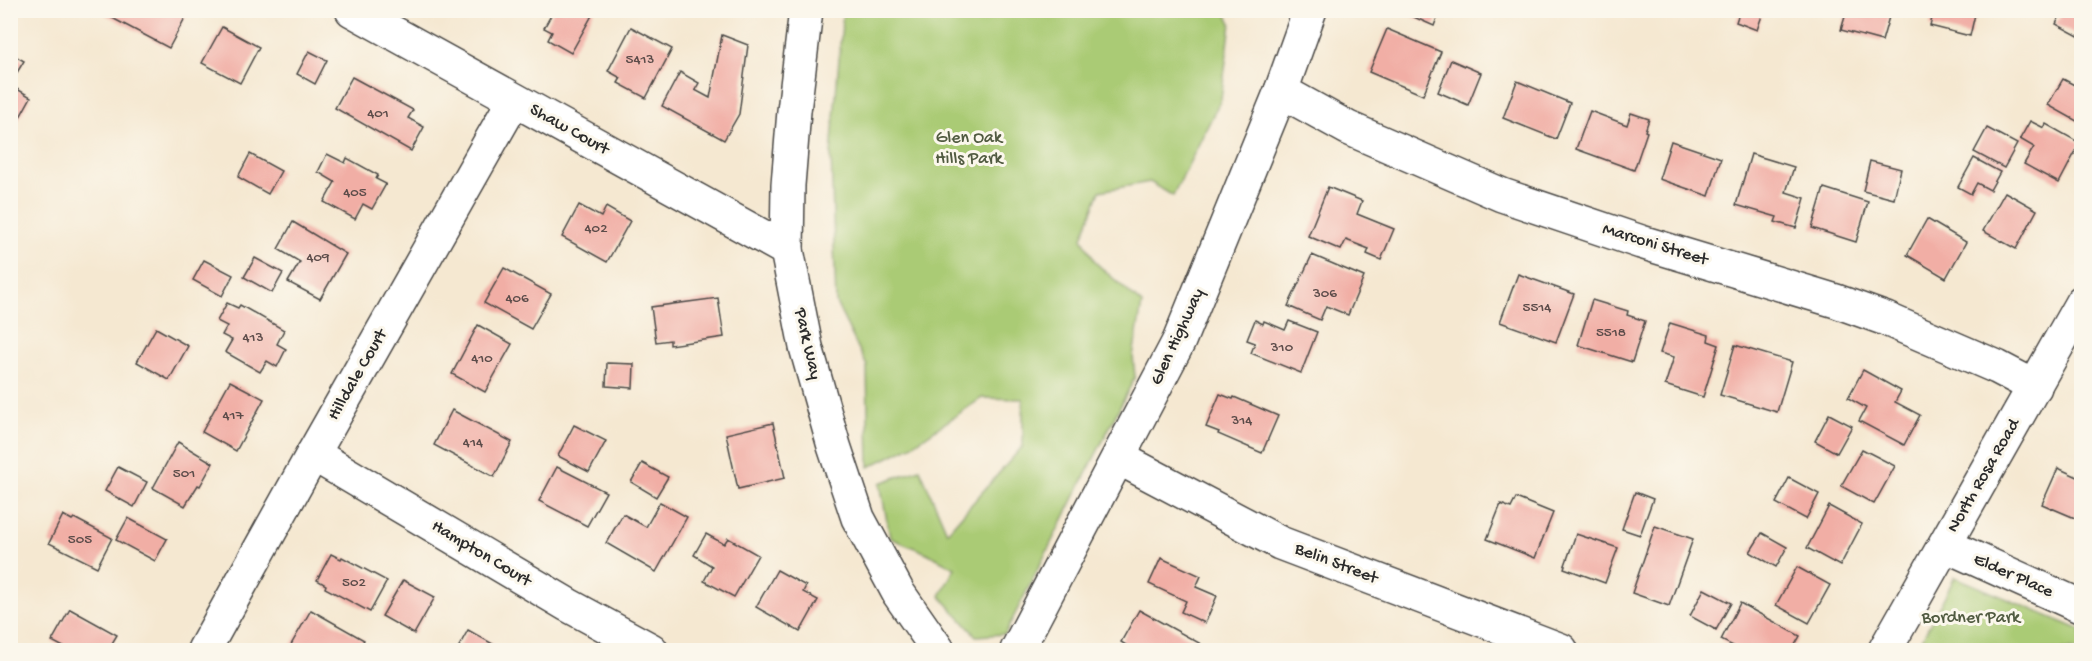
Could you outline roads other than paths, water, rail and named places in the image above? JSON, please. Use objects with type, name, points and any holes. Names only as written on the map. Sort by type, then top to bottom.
[{"type":"street","name":"Shaw Court","points":[[351,10],[787,250]]},
{"type":"street","name":"Park Way","points":[[806,10],[788,185],[787,250],[806,347],[834,446],[858,518],[899,594],[938,651]]},
{"type":"street","name":"Glen Highway","points":[[1017,651],[1179,341],[1281,91],[1310,10]]},
{"type":"street","name":"Marconi Street","points":[[1281,91],[1348,128],[1502,195],[1641,242],[1836,301],[1886,319],[1997,367],[2035,387]]},
{"type":"street","name":"Hilldale Court","points":[[204,651],[514,100]]},
{"type":"street","name":"North Rosa Road","points":[[1886,651],[2082,302]]},
{"type":"street","name":"Hampton Court","points":[[313,454],[568,605],[651,651]]},
{"type":"street","name":"Belin Street","points":[[1119,458],[1280,543],[1561,651]]},
{"type":"street","name":"Elder Place","points":[[1945,545],[2082,607]]},
{"type":"park label","name":"Glen Oak Hills Park","points":[[969,148]]},
{"type":"park label","name":"Bordner Park","points":[[1971,618]]}]
